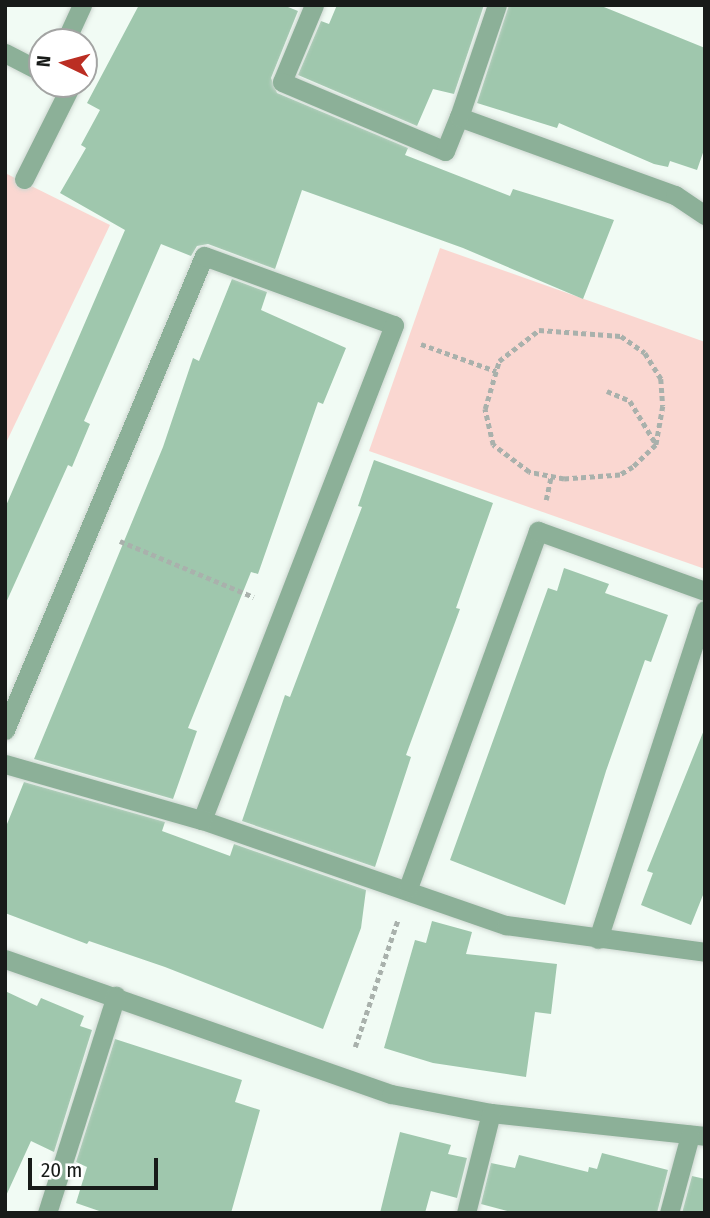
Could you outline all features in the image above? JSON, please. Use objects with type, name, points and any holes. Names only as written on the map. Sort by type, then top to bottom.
[{"type":"street","points":[[71,28],[82,5]]},
{"type":"street","points":[[314,5],[282,82],[445,151],[497,5]]},
{"type":"street","points":[[5,53],[28,65]]},
{"type":"street","points":[[24,179],[64,98]]},
{"type":"street","points":[[459,117],[675,195],[705,215]]},
{"type":"street","points":[[5,730],[204,256],[394,325],[202,820]]},
{"type":"street","points":[[408,888],[538,531],[705,591]]},
{"type":"street","points":[[598,939],[705,610]]},
{"type":"street","points":[[5,764],[202,820],[408,888],[506,925],[705,952]]},
{"type":"street","points":[[5,959],[391,1094],[491,1113],[697,1136],[669,1213]]},
{"type":"street","points":[[47,1213],[116,996]]},
{"type":"street","points":[[466,1213],[491,1113]]},
{"type":"path","points":[[540,330],[621,336],[645,353],[661,379],[663,406],[656,445],[620,475],[564,479],[529,472],[493,445],[485,409],[499,361],[540,330]]},
{"type":"path","points":[[390,333],[496,371]]},
{"type":"path","points":[[607,391],[630,401],[656,445]]},
{"type":"path","points":[[90,529],[284,609]]},
{"type":"path","points":[[345,1077],[408,888]]},
{"type":"shaded area","points":[[5,173],[110,225],[5,445]]},
{"type":"shaded area","points":[[440,248],[705,342],[705,569],[369,451]]},
{"type":"building","points":[[139,5],[283,5],[298,11],[271,78],[277,93],[408,148],[405,155],[510,196],[513,189],[614,220],[583,299],[463,248],[302,190],[275,269],[208,244],[197,246],[191,256],[161,244],[84,421],[90,424],[72,467],[68,465],[5,605],[5,508],[125,230],[60,193],[86,148],[81,145],[100,110],[87,103],[90,98],[98,98],[98,82]]},
{"type":"building","points":[[337,5],[484,5],[454,94],[433,89],[417,126],[298,75],[321,21],[329,24]]},
{"type":"building","points":[[509,5],[599,5],[705,48],[705,147],[697,170],[670,161],[668,167],[654,164],[559,123],[557,128],[477,103]]},
{"type":"building","points":[[232,279],[267,292],[261,310],[346,348],[323,404],[318,402],[258,574],[251,572],[188,728],[197,731],[173,799],[34,759],[163,447],[193,358],[199,361]]},
{"type":"building","points":[[374,460],[493,503],[456,608],[460,609],[406,755],[411,757],[375,867],[242,821],[285,695],[290,697],[362,507],[358,506]]},
{"type":"building","points":[[564,568],[609,584],[605,593],[668,615],[651,662],[645,660],[606,771],[565,905],[450,860],[548,588],[557,591]]},
{"type":"building","points":[[704,730],[705,890],[691,925],[641,905],[653,873],[647,871]]},
{"type":"building","points":[[24,782],[165,822],[162,831],[230,856],[234,844],[366,890],[361,928],[323,1029],[165,967],[89,941],[87,944],[5,913],[5,829]]},
{"type":"building","points":[[432,921],[472,932],[466,954],[557,964],[551,1014],[535,1012],[526,1077],[433,1063],[384,1048],[415,940],[426,943]]},
{"type":"building","points":[[5,991],[37,1006],[41,998],[84,1016],[80,1026],[92,1030],[54,1152],[31,1141],[5,1198]]},
{"type":"building","points":[[115,1039],[242,1080],[235,1102],[260,1110],[231,1213],[105,1213],[76,1203],[87,1167],[76,1162]]},
{"type":"building","points":[[400,1132],[451,1145],[448,1154],[467,1158],[457,1198],[431,1191],[425,1213],[380,1213]]},
{"type":"building","points":[[602,1153],[668,1170],[657,1213],[515,1213],[481,1204],[491,1163],[515,1168],[519,1155],[588,1172],[589,1167],[597,1169]]},
{"type":"building","points":[[692,1176],[705,1179],[705,1213],[682,1213]]}]
